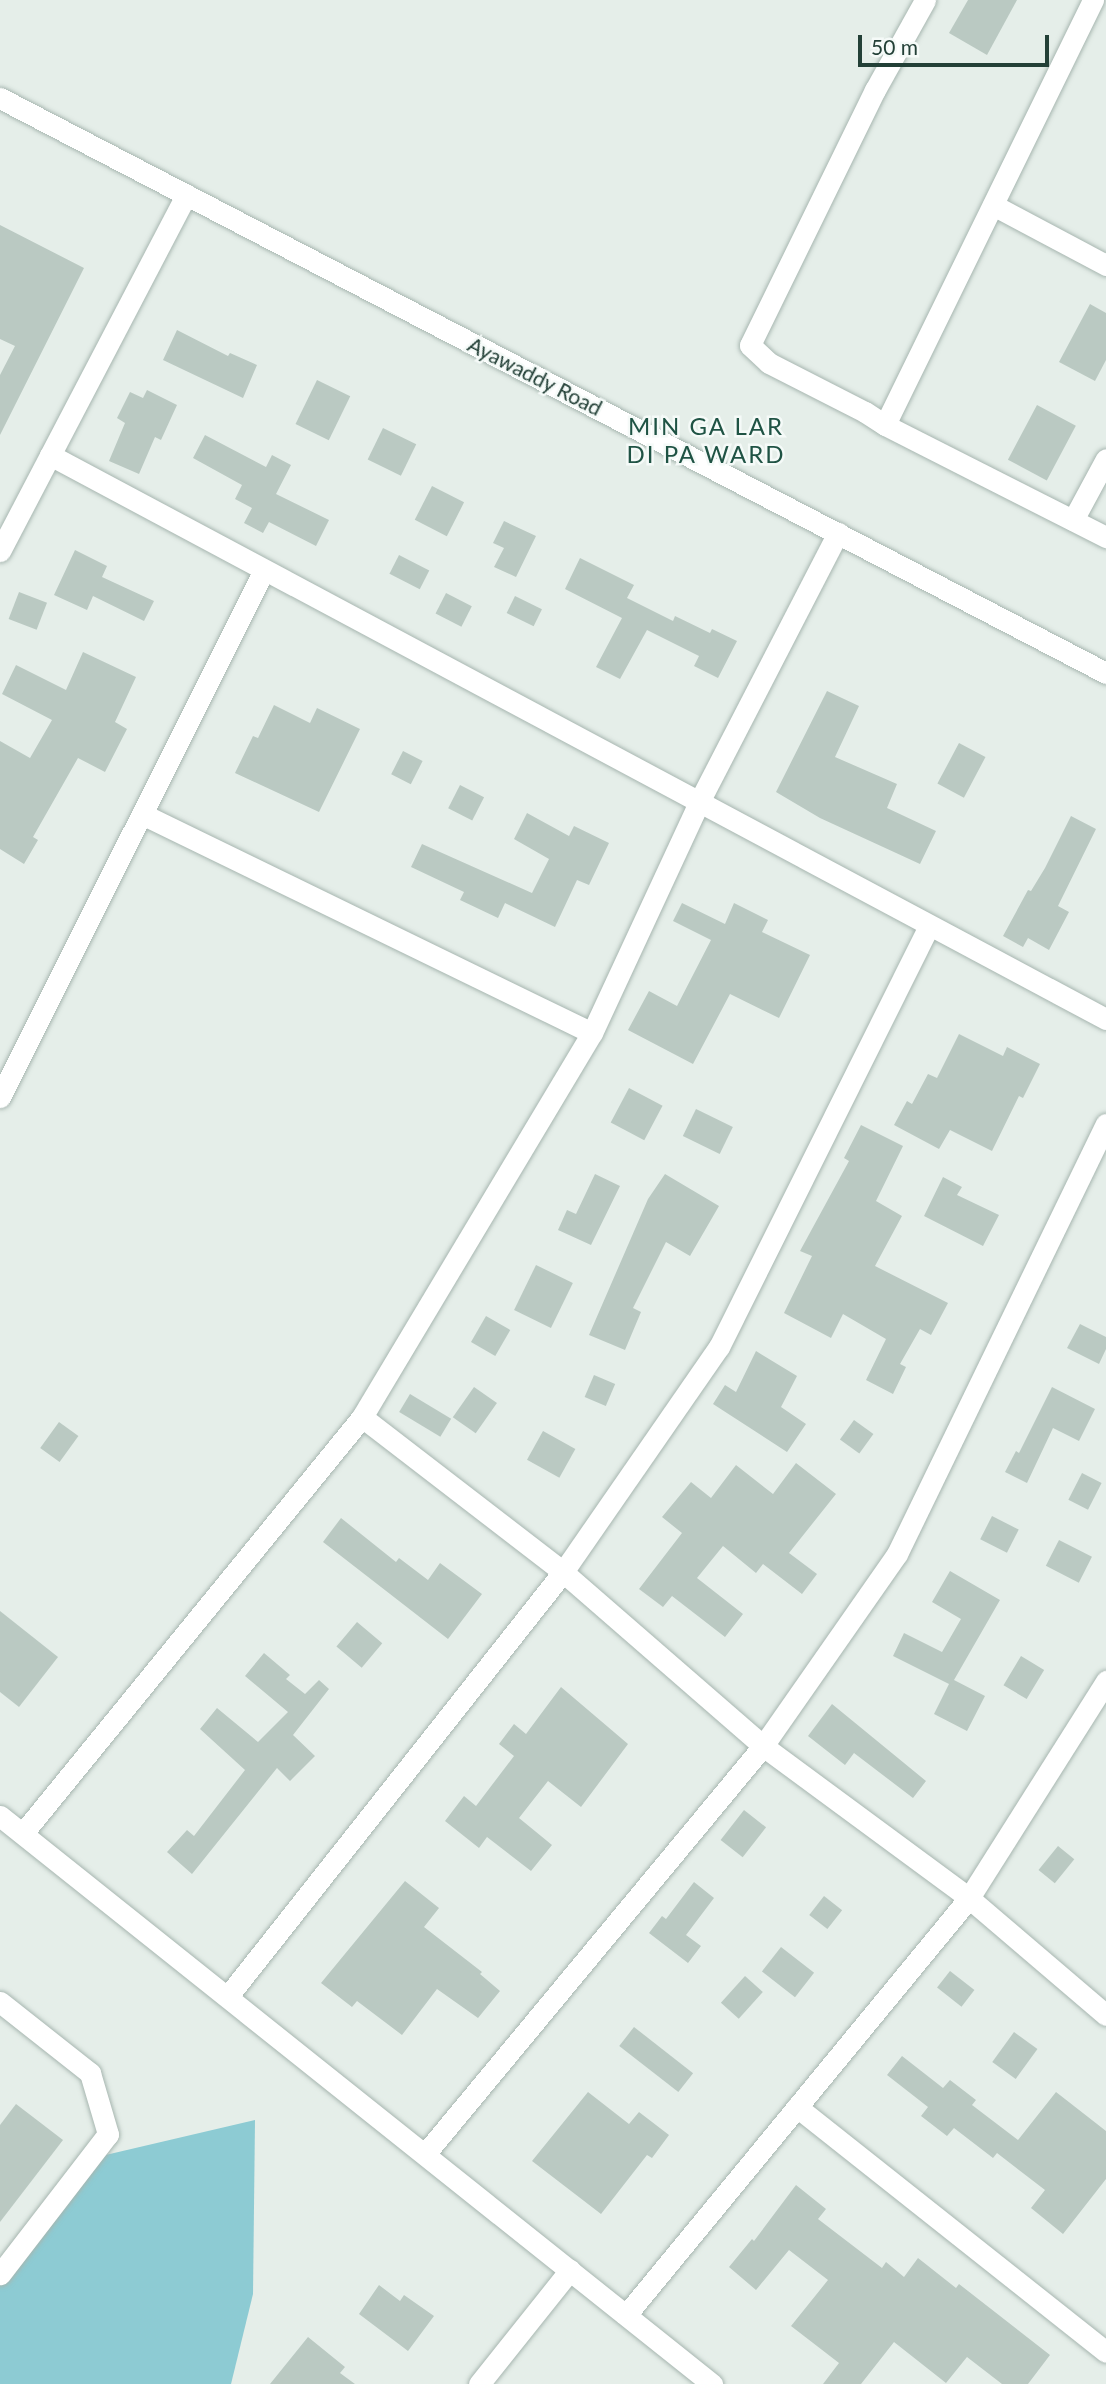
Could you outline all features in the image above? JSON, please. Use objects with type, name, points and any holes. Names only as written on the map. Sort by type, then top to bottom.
[{"type":"street","points":[[925,0],[876,90],[750,345],[769,363],[1106,537]]},
{"type":"street","points":[[885,425],[1093,0]]},
{"type":"street","name":"Ayawaddy Road","points":[[0,98],[1106,673]]},
{"type":"street","points":[[0,551],[187,195]]},
{"type":"street","points":[[993,205],[1106,265]]},
{"type":"street","points":[[50,455],[1106,1020]]},
{"type":"street","points":[[1073,520],[1106,459]]},
{"type":"street","points":[[23,1833],[362,1417],[592,1033],[699,802],[838,533]]},
{"type":"street","points":[[0,1097],[264,570]]},
{"type":"street","points":[[142,814],[592,1033]]},
{"type":"street","points":[[228,1996],[563,1572],[719,1347],[929,925]]},
{"type":"street","points":[[425,2154],[763,1746],[897,1554],[1106,1124]]},
{"type":"street","points":[[362,1417],[563,1572],[763,1746],[969,1898],[1106,2015]]},
{"type":"street","points":[[626,2315],[969,1898],[1105,1685]]},
{"type":"street","points":[[0,1816],[712,2384]]},
{"type":"street","points":[[0,2002],[89,2073],[108,2134],[0,2274]]},
{"type":"street","points":[[797,2107],[1106,2352]]},
{"type":"street","points":[[479,2384],[570,2270]]},
{"type":"water","points":[[255,2120],[253,2294],[231,2384],[0,2384],[0,2280],[97,2157]]},
{"type":"building","points":[[968,0],[1017,0],[987,55],[949,33]]},
{"type":"building","points":[[0,225],[84,268],[0,435],[0,375],[15,346],[0,339]]},
{"type":"building","points":[[1090,304],[1106,313],[1106,360],[1095,381],[1059,362]]},
{"type":"building","points":[[177,330],[228,356],[230,353],[257,365],[243,398],[163,360]]},
{"type":"building","points":[[317,380],[350,396],[329,440],[296,424]]},
{"type":"building","points":[[147,390],[177,405],[161,440],[155,437],[139,474],[109,461],[125,423],[117,418],[130,392],[143,398]]},
{"type":"building","points":[[1037,405],[1076,426],[1047,480],[1008,460]]},
{"type":"building","points":[[383,428],[416,444],[401,476],[368,459]]},
{"type":"building","points":[[205,435],[266,467],[272,455],[291,465],[276,494],[329,520],[316,546],[269,522],[263,533],[244,523],[252,508],[235,499],[242,485],[193,458]]},
{"type":"building","points":[[432,486],[464,502],[447,536],[415,520]]},
{"type":"building","points":[[504,521],[536,536],[516,577],[494,567],[504,548],[493,543]]},
{"type":"building","points":[[75,550],[107,566],[102,577],[154,601],[144,621],[93,596],[87,610],[54,595]]},
{"type":"building","points":[[399,555],[429,570],[420,589],[389,574]]},
{"type":"building","points":[[580,558],[634,585],[627,598],[673,621],[675,616],[710,633],[712,629],[737,641],[718,678],[694,666],[699,656],[647,630],[620,679],[596,667],[622,618],[565,589]]},
{"type":"building","points":[[19,592],[47,603],[37,630],[9,619]]},
{"type":"building","points":[[446,593],[472,606],[461,627],[436,613]]},
{"type":"building","points":[[515,596],[542,609],[534,626],[507,613]]},
{"type":"building","points":[[83,652],[136,677],[115,722],[127,729],[105,772],[78,758],[33,837],[38,840],[24,864],[0,849],[0,741],[30,758],[52,720],[2,694],[16,665],[66,690]]},
{"type":"building","points":[[827,691],[859,706],[835,757],[897,784],[887,808],[936,831],[920,864],[820,818],[776,792]]},
{"type":"building","points":[[274,705],[310,723],[317,708],[360,729],[319,812],[235,773],[253,736],[258,738]]},
{"type":"building","points":[[959,743],[985,757],[964,798],[937,784]]},
{"type":"building","points":[[403,751],[423,761],[411,784],[391,774]]},
{"type":"building","points":[[460,785],[484,797],[472,820],[448,808]]},
{"type":"building","points":[[527,813],[569,836],[574,826],[609,843],[589,885],[577,880],[555,927],[505,903],[498,918],[460,900],[464,892],[411,867],[422,844],[532,893],[549,859],[514,839]]},
{"type":"building","points":[[1071,816],[1096,829],[1058,906],[1069,912],[1049,950],[1028,938],[1023,947],[1003,936],[1028,890],[1031,891],[1045,868]]},
{"type":"building","points":[[682,903],[725,924],[734,903],[768,920],[762,932],[810,955],[779,1018],[730,994],[693,1064],[628,1030],[649,991],[677,1006],[711,940],[673,921]]},
{"type":"building","points":[[959,1034],[1003,1056],[1007,1047],[1040,1064],[1023,1098],[1019,1096],[992,1151],[950,1130],[939,1149],[894,1125],[907,1101],[912,1104],[928,1074],[937,1078]]},
{"type":"building","points":[[629,1088],[663,1106],[644,1140],[611,1122]]},
{"type":"building","points":[[696,1109],[733,1127],[720,1154],[683,1136]]},
{"type":"building","points":[[861,1125],[903,1146],[876,1201],[902,1216],[875,1266],[948,1303],[931,1335],[920,1329],[900,1364],[906,1367],[893,1394],[866,1380],[886,1339],[843,1314],[831,1338],[784,1313],[812,1256],[800,1251],[849,1161],[844,1158]]},
{"type":"building","points":[[595,1174],[620,1186],[591,1245],[558,1230],[567,1210],[576,1214]]},
{"type":"building","points":[[665,1174],[719,1206],[690,1256],[666,1242],[633,1308],[641,1312],[625,1350],[589,1335],[648,1199]]},
{"type":"building","points":[[943,1177],[962,1187],[957,1195],[999,1215],[983,1246],[924,1216]]},
{"type":"building","points":[[536,1265],[573,1283],[551,1328],[514,1310]]},
{"type":"building","points":[[486,1316],[510,1330],[495,1356],[471,1342]]},
{"type":"building","points":[[1080,1324],[1106,1337],[1106,1349],[1099,1364],[1067,1348]]},
{"type":"building","points":[[756,1351],[797,1376],[781,1407],[806,1424],[787,1452],[713,1404],[725,1385],[736,1392]]},
{"type":"building","points":[[594,1375],[615,1384],[606,1406],[585,1397]]},
{"type":"building","points":[[474,1387],[497,1403],[476,1433],[453,1417]]},
{"type":"building","points":[[1052,1387],[1095,1409],[1079,1441],[1053,1428],[1027,1483],[1005,1472],[1016,1451],[1019,1453]]},
{"type":"building","points":[[410,1394],[451,1419],[440,1437],[399,1412]]},
{"type":"building","points":[[854,1420],[873,1434],[859,1454],[840,1439]]},
{"type":"building","points":[[59,1422],[78,1436],[60,1462],[40,1448]]},
{"type":"building","points":[[543,1431],[575,1449],[559,1478],[527,1460]]},
{"type":"building","points":[[796,1463],[836,1494],[789,1553],[817,1574],[802,1594],[763,1564],[756,1573],[723,1546],[697,1578],[743,1614],[725,1637],[672,1596],[663,1607],[639,1589],[682,1533],[662,1517],[691,1482],[711,1498],[736,1465],[773,1494]]},
{"type":"building","points":[[1082,1473],[1102,1483],[1088,1510],[1068,1500]]},
{"type":"building","points":[[992,1516],[1019,1530],[1007,1553],[980,1539]]},
{"type":"building","points":[[341,1518],[396,1562],[399,1558],[428,1580],[440,1563],[482,1594],[448,1639],[323,1542]]},
{"type":"building","points":[[1059,1540],[1092,1557],[1079,1583],[1046,1566]]},
{"type":"building","points":[[950,1571],[1000,1600],[954,1680],[985,1696],[967,1731],[934,1714],[949,1684],[893,1656],[904,1633],[942,1652],[961,1619],[932,1602]]},
{"type":"building","points":[[0,1611],[58,1657],[19,1707],[0,1692]]},
{"type":"building","points":[[357,1622],[382,1643],[362,1668],[336,1647]]},
{"type":"building","points":[[264,1653],[290,1675],[286,1679],[305,1694],[319,1680],[329,1689],[293,1735],[315,1756],[290,1781],[277,1768],[192,1874],[167,1852],[187,1830],[194,1836],[245,1770],[200,1729],[217,1708],[258,1742],[288,1712],[245,1676]]},
{"type":"building","points":[[1021,1656],[1044,1670],[1027,1699],[1003,1685]]},
{"type":"building","points":[[561,1687],[628,1744],[581,1807],[548,1781],[519,1818],[552,1845],[531,1871],[487,1837],[479,1848],[445,1821],[464,1796],[476,1806],[514,1756],[499,1744],[514,1724],[526,1734]]},
{"type":"building","points":[[832,1704],[926,1781],[913,1798],[854,1753],[845,1765],[808,1736]]},
{"type":"building","points":[[744,1810],[766,1827],[743,1857],[721,1840]]},
{"type":"building","points":[[1058,1846],[1074,1859],[1055,1883],[1038,1870]]},
{"type":"building","points":[[405,1881],[439,1908],[424,1927],[482,1972],[480,1974],[500,1991],[478,2018],[437,1989],[402,2035],[357,2001],[352,2007],[321,1983]]},
{"type":"building","points":[[694,1882],[714,1898],[686,1935],[701,1946],[688,1963],[649,1933],[662,1916],[666,1919]]},
{"type":"building","points":[[824,1896],[842,1910],[827,1929],[809,1915]]},
{"type":"building","points":[[781,1947],[814,1973],[795,1997],[762,1971]]},
{"type":"building","points":[[950,1971],[974,1990],[961,2007],[937,1988]]},
{"type":"building","points":[[745,1976],[763,1992],[739,2019],[721,2003]]},
{"type":"building","points":[[634,2027],[693,2073],[678,2092],[619,2046]]},
{"type":"building","points":[[1014,2032],[1037,2049],[1016,2079],[992,2062]]},
{"type":"building","points":[[902,2056],[943,2088],[950,2080],[976,2100],[972,2105],[1018,2140],[1056,2092],[1106,2131],[1106,2179],[1063,2234],[1031,2208],[1045,2190],[997,2153],[993,2158],[954,2128],[947,2136],[921,2116],[928,2107],[887,2075]]},
{"type":"building","points":[[588,2092],[629,2124],[639,2112],[669,2135],[652,2158],[647,2155],[601,2214],[532,2161]]},
{"type":"building","points":[[16,2104],[63,2140],[0,2222],[0,2125]]},
{"type":"building","points":[[796,2185],[826,2209],[818,2219],[882,2268],[886,2262],[904,2277],[918,2258],[956,2288],[959,2284],[1050,2355],[1028,2384],[1002,2384],[967,2357],[946,2383],[894,2342],[861,2384],[823,2384],[839,2363],[791,2326],[828,2280],[789,2250],[756,2290],[729,2267],[752,2239],[754,2241]]},
{"type":"building","points":[[379,2285],[400,2301],[404,2295],[434,2316],[408,2351],[359,2314]]},
{"type":"building","points":[[308,2337],[345,2367],[340,2373],[355,2384],[270,2384]]},
{"type":"district","name":"MIN GA LAR DI PA WARD","points":[[706,440]]}]
